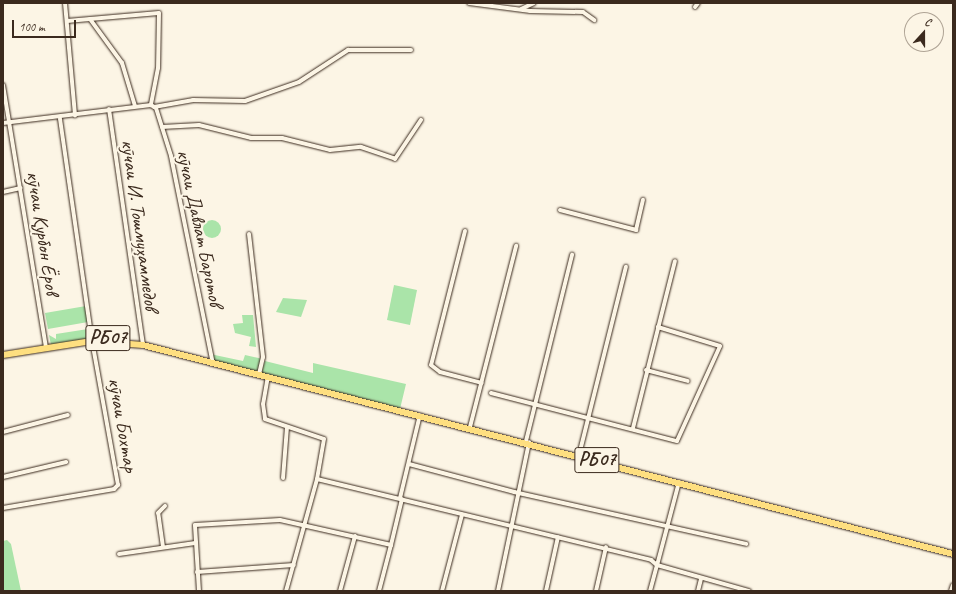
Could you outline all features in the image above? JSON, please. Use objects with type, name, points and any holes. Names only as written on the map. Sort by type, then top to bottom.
[{"type":"highway","name":"РБ07","points":[[3,352],[92,339],[142,343],[579,455],[953,554]]},
{"type":"highway","name":"РБ07","points":[[3,356],[45,346]]},
{"type":"street","points":[[65,3],[75,116]]},
{"type":"street","points":[[469,3],[520,10],[583,12],[594,20]]},
{"type":"street","points":[[520,10],[534,3]]},
{"type":"street","points":[[695,7],[698,3]]},
{"type":"street","points":[[67,21],[159,13],[158,68],[152,106]]},
{"type":"street","points":[[90,19],[122,63],[135,106]]},
{"type":"street","points":[[3,123],[60,118],[109,109],[152,106],[193,100],[245,102],[299,82],[348,50],[411,50]]},
{"type":"street","name":"кӯчаи Қурбон Ёров","points":[[3,85],[21,188],[45,346]]},
{"type":"street","name":"кӯчаи Давлат Баротов","points":[[152,106],[162,127],[186,224],[212,360]]},
{"type":"street","name":"кӯчаи И. Тошмуҳаммедов","points":[[109,109],[142,343]]},
{"type":"street","name":"кӯчаи Бохтар","points":[[3,508],[114,490],[118,485],[92,339],[60,118]]},
{"type":"street","points":[[162,127],[198,125],[251,138],[282,138],[330,150],[361,147],[395,159],[421,120]]},
{"type":"street","points":[[3,192],[21,188]]},
{"type":"street","points":[[560,210],[636,230],[643,200]]},
{"type":"street","points":[[465,231],[431,365],[440,372],[482,383]]},
{"type":"street","points":[[249,234],[263,359],[259,374]]},
{"type":"street","points":[[470,427],[516,246]]},
{"type":"street","points":[[498,591],[520,490],[534,404],[572,255]]},
{"type":"street","points":[[633,428],[646,370],[675,261]]},
{"type":"street","points":[[579,455],[626,267]]},
{"type":"street","points":[[491,394],[677,440],[720,350],[718,343],[658,327]]},
{"type":"street","points":[[646,370],[688,381]]},
{"type":"street","points":[[268,376],[263,416],[271,424],[287,427],[324,439],[317,479],[286,591]]},
{"type":"street","points":[[3,432],[68,415]]},
{"type":"street","points":[[379,591],[391,546],[420,415]]},
{"type":"street","points":[[283,478],[287,427]]},
{"type":"street","points":[[3,476],[66,462]]},
{"type":"street","points":[[409,464],[746,544]]},
{"type":"street","points":[[317,479],[462,515],[606,547],[651,560],[657,565],[701,579],[749,591]]},
{"type":"street","points":[[650,591],[679,482]]},
{"type":"street","points":[[163,548],[158,513],[165,506]]},
{"type":"street","points":[[442,591],[462,515]]},
{"type":"street","points":[[199,591],[194,528],[198,524],[271,520],[305,525],[391,546]]},
{"type":"street","points":[[340,591],[354,536]]},
{"type":"street","points":[[546,591],[558,537]]},
{"type":"street","points":[[119,554],[195,543]]},
{"type":"street","points":[[596,591],[606,547]]},
{"type":"street","points":[[197,572],[294,565]]},
{"type":"street","points":[[698,591],[701,579]]},
{"type":"street","points":[[951,591],[953,585]]},
{"type":"green space","points":[[212,220],[218,223],[221,229],[218,235],[212,238],[206,235],[203,229],[206,223]]},
{"type":"green space","points":[[394,285],[417,290],[410,325],[387,320]]},
{"type":"green space","points":[[283,298],[307,300],[301,317],[276,312]]},
{"type":"green space","points":[[86,306],[88,322],[48,329],[45,313]]},
{"type":"green space","points":[[242,315],[253,315],[256,347],[249,346],[251,337],[235,333],[233,324],[243,323]]},
{"type":"green space","points":[[88,329],[90,338],[51,345],[49,335],[56,339],[56,334]]},
{"type":"green space","points":[[210,354],[243,361],[245,355],[263,359],[259,374],[212,360]]},
{"type":"green space","points":[[265,361],[313,373],[313,363],[406,384],[400,409],[261,373]]},
{"type":"green space","points":[[7,540],[11,544],[21,591],[3,591],[3,541]]}]
